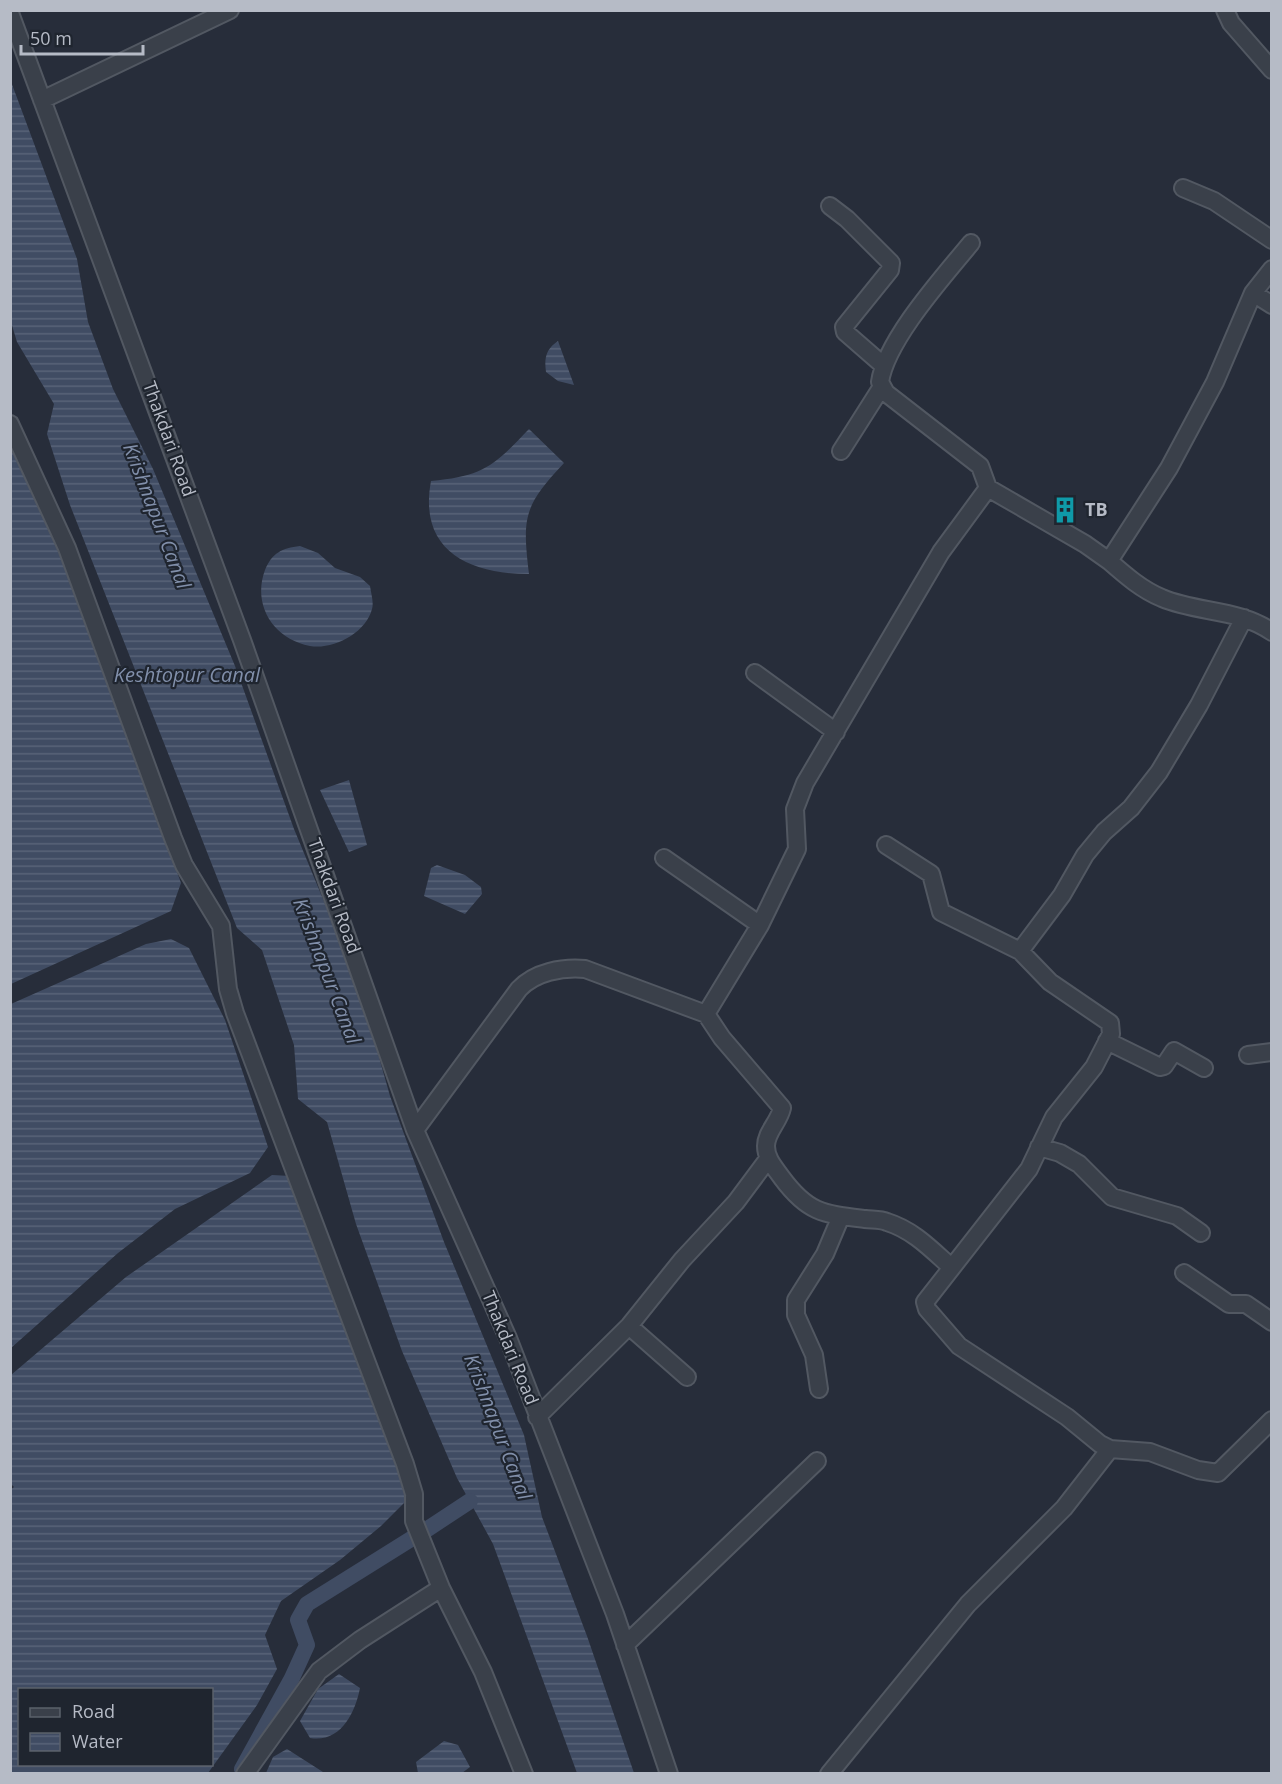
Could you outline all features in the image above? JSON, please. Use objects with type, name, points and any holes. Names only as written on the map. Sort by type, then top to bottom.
[{"type":"street","points":[[42,100],[230,10]]},
{"type":"street","points":[[1225,10],[1231,22],[1272,70]]},
{"type":"street","name":"Thakdari Road","points":[[10,13],[13,31],[97,243],[246,651],[415,1130],[508,1338],[625,1645],[669,1773]]},
{"type":"street","points":[[1183,188],[1214,201],[1272,240]]},
{"type":"street","points":[[830,206],[847,219],[891,263],[890,270],[844,327],[845,332],[884,366]]},
{"type":"street","points":[[971,243],[929,294],[884,366],[880,382],[882,388],[980,466],[988,488],[1085,544],[1138,585],[1162,598],[1245,618],[1272,632]]},
{"type":"street","points":[[1109,561],[1169,468],[1215,382],[1253,292],[1272,269]]},
{"type":"street","points":[[1253,292],[1272,305]]},
{"type":"street","points":[[841,451],[882,388]]},
{"type":"street","points":[[10,424],[67,548],[172,838],[184,865],[221,926],[228,989],[242,1034],[405,1464],[414,1494],[414,1521],[441,1588],[483,1672],[524,1773]]},
{"type":"street","points":[[706,1014],[760,925],[796,849],[797,802],[808,777],[941,552],[988,488]]},
{"type":"street","points":[[1020,951],[1062,895],[1085,855],[1104,832],[1131,807],[1159,772],[1199,705],[1245,618]]},
{"type":"street","points":[[755,673],[836,732]]},
{"type":"street","points":[[886,845],[931,874],[941,912],[1020,951],[1050,982],[1110,1023],[1112,1028],[1094,1067],[1054,1117],[1018,1185],[925,1302],[927,1309],[959,1346],[1067,1417],[1110,1449],[1150,1452],[1198,1470],[1218,1473],[1272,1420]]},
{"type":"street","points":[[664,858],[760,925]]},
{"type":"street","points":[[415,1130],[519,989],[536,976],[571,968],[585,969],[706,1014],[722,1038],[782,1108],[767,1138],[768,1159],[794,1194],[808,1207],[824,1214],[885,1221],[898,1226],[915,1234],[951,1267]]},
{"type":"street","points":[[1107,1041],[1160,1067],[1164,1066],[1174,1051],[1204,1068]]},
{"type":"street","points":[[1248,1055],[1272,1052]]},
{"type":"street","points":[[1039,1147],[1060,1153],[1079,1164],[1112,1197],[1176,1216],[1201,1233]]},
{"type":"street","points":[[537,1417],[628,1326],[697,1243],[736,1202],[768,1159]]},
{"type":"street","points":[[819,1389],[814,1355],[796,1315],[796,1300],[825,1254],[841,1216]]},
{"type":"street","points":[[1184,1273],[1228,1304],[1246,1304],[1272,1322]]},
{"type":"street","points":[[628,1326],[687,1377]]},
{"type":"street","points":[[830,1773],[968,1604],[1064,1508],[1110,1449]]},
{"type":"street","points":[[625,1645],[818,1461]]},
{"type":"street","points":[[245,1773],[319,1671],[360,1640],[441,1588]]},
{"type":"water","name":"Keshtopur Canal","points":[[10,79],[77,259],[88,322],[113,389],[153,469],[235,666],[294,829],[359,986],[390,1096],[444,1242],[524,1435],[542,1517],[587,1636],[634,1773],[577,1773],[493,1544],[457,1478],[402,1351],[356,1224],[327,1122],[298,1099],[294,1045],[262,950],[237,928],[70,505],[47,434],[54,404],[17,342],[11,322]]},
{"type":"water","points":[[558,341],[574,385],[558,381],[546,372],[547,354]]},
{"type":"water","points":[[529,429],[564,463],[541,490],[529,513],[526,538],[529,574],[507,573],[468,563],[452,553],[440,541],[432,525],[429,505],[431,481],[463,476],[486,467],[496,461]]},
{"type":"water","points":[[10,439],[77,590],[181,883],[171,911],[11,984]]},
{"type":"water","points":[[300,546],[318,553],[335,568],[360,577],[370,586],[373,604],[369,618],[347,638],[329,645],[310,646],[286,636],[269,618],[261,596],[265,570],[278,552]]},
{"type":"water","points":[[349,780],[367,845],[349,852],[320,790]]},
{"type":"water","points":[[437,865],[465,875],[481,887],[482,894],[465,914],[424,896],[431,868]]},
{"type":"water","points":[[171,939],[189,948],[225,1020],[268,1147],[250,1173],[175,1209],[118,1253],[11,1348],[11,1004],[146,944]]},
{"type":"water","points":[[272,1175],[290,1176],[411,1496],[381,1526],[340,1560],[281,1601],[265,1635],[277,1669],[257,1705],[208,1773],[11,1773],[10,1490],[14,1487],[10,1483],[11,1375],[126,1277]]},
{"type":"water","points":[[339,1674],[360,1688],[350,1717],[338,1731],[330,1736],[310,1738],[300,1721],[318,1689]]},
{"type":"water","points":[[444,1741],[458,1745],[470,1767],[462,1773],[418,1773],[416,1762]]},
{"type":"water","points":[[287,1749],[324,1773],[266,1773],[273,1757]]},
{"type":"waterway","points":[[423,1532],[470,1501]]},
{"type":"waterway","points":[[242,1769],[292,1678],[307,1645],[298,1620],[307,1604],[411,1539]]},
{"type":"place","name":"TB","points":[[1065,510]]},
{"type":"water label","name":"Krishnapur Canal","points":[[157,516]]},
{"type":"water label","name":"Krishnapur Canal","points":[[327,971]]},
{"type":"water label","name":"Krishnapur Canal","points":[[498,1427]]}]
